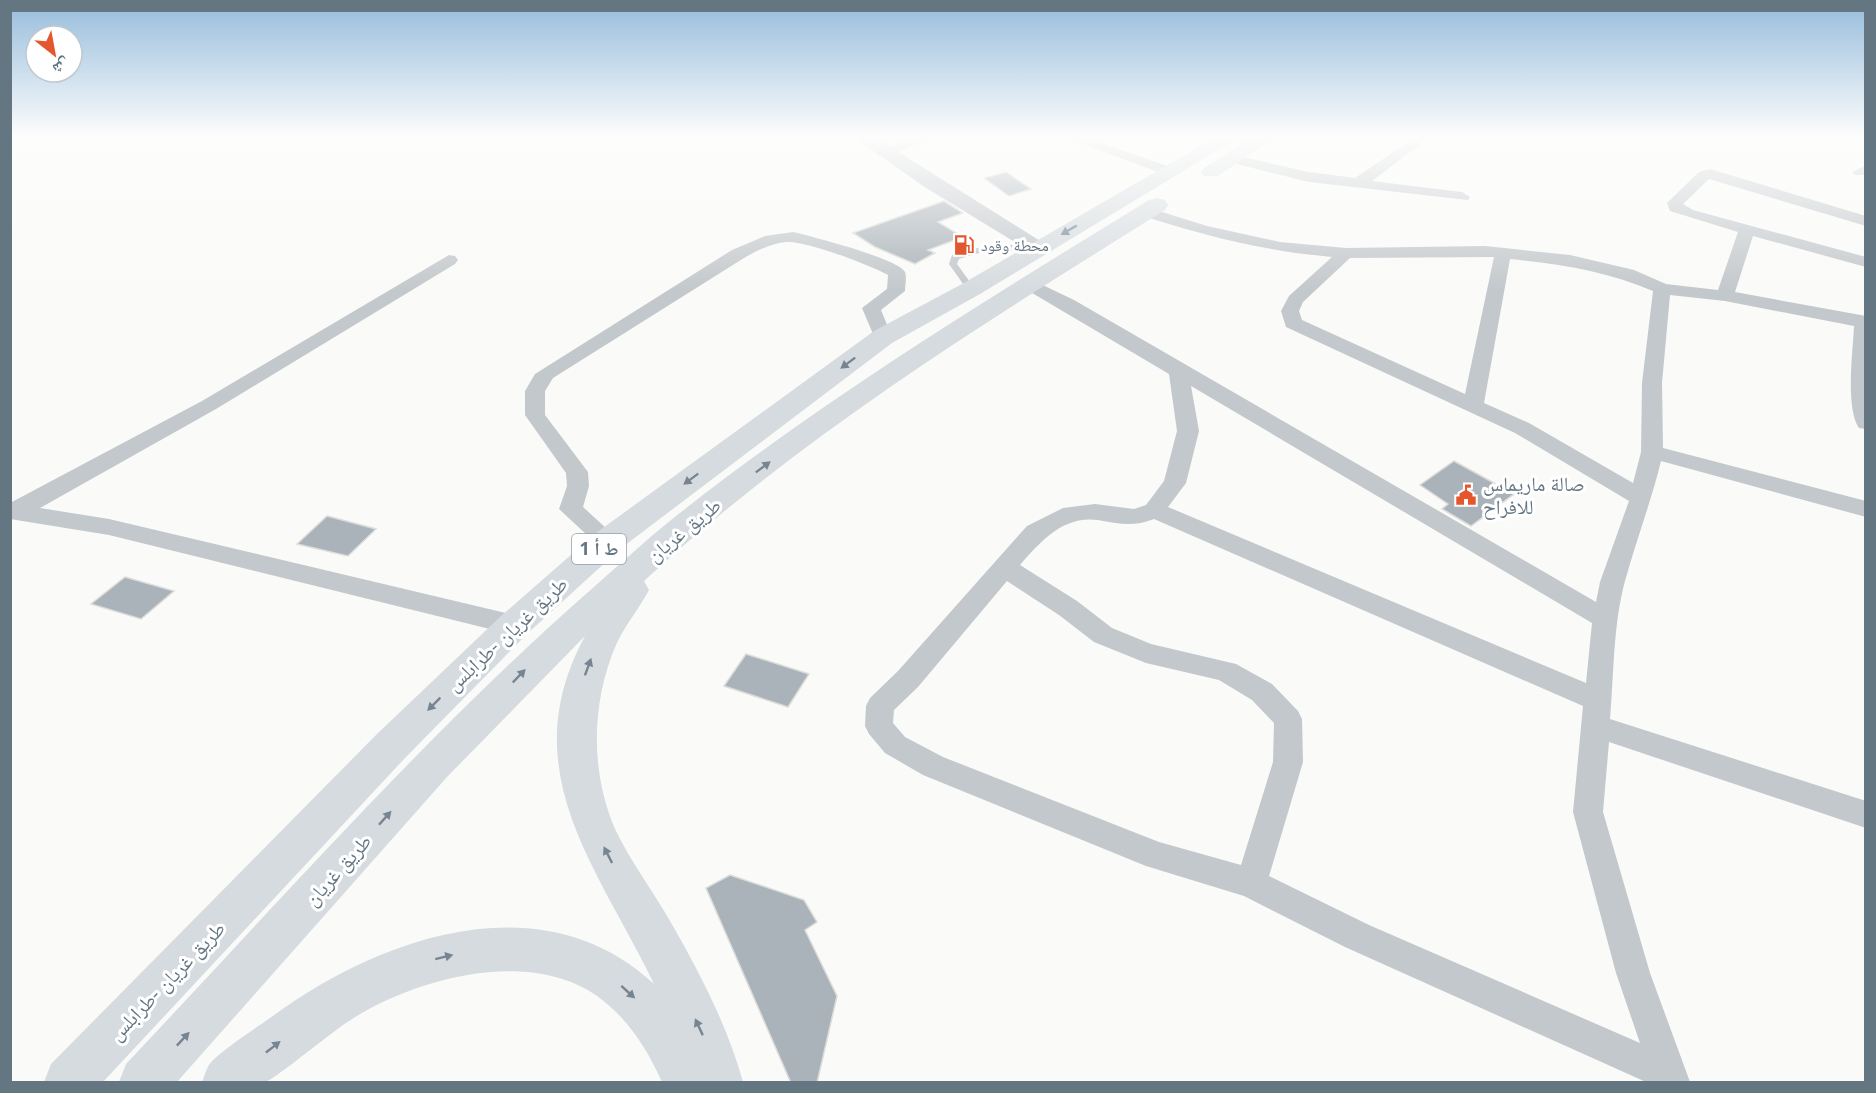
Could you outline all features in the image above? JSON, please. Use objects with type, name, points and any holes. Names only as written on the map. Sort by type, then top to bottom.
[{"type":"highway","name":"طريق غريان -طرابلس","points":[[69,1083],[391,746],[514,625],[608,541],[883,337],[971,289],[1141,189]]},
{"type":"highway","name":"طريق غريان","points":[[144,1083],[433,765],[543,652],[682,528],[826,419],[1028,283],[1146,212],[1177,189]]},
{"type":"highway","points":[[682,528],[620,604],[599,638],[585,674],[577,711],[578,750],[582,791],[596,832],[660,947],[698,1024],[718,1083]]},
{"type":"highway","points":[[226,1083],[299,1027],[348,994],[397,970],[446,955],[494,949],[538,951],[580,963],[616,982],[648,1011],[673,1048],[688,1083]]},
{"type":"street","points":[[942,189],[1038,248]]},
{"type":"street","points":[[1403,189],[1462,197]]},
{"type":"street","points":[[1689,189],[1675,203],[1676,208],[1747,231],[1866,261]]},
{"type":"street","points":[[1760,189],[1866,221]]},
{"type":"street","points":[[1146,212],[1245,241],[1346,253],[1503,253],[1570,260],[1628,274],[1662,289],[1725,296],[1864,322],[1862,401],[1866,423]]},
{"type":"street","points":[[1725,296],[1747,231]]},
{"type":"street","points":[[608,541],[571,509],[578,486],[577,472],[535,415],[535,391],[544,374],[738,254],[782,237],[793,237],[875,261],[897,273],[896,291],[871,308],[883,337]]},
{"type":"street","points":[[1346,253],[1295,300],[1290,311],[1293,323],[1522,428],[1641,498]]},
{"type":"street","points":[[1473,404],[1503,253]]},
{"type":"street","points":[[13,511],[209,405],[449,260]]},
{"type":"street","points":[[1028,283],[1066,302],[1179,371],[1300,438],[1605,619]]},
{"type":"street","points":[[1662,289],[1652,383],[1652,452],[1641,498],[1612,582],[1605,619],[1588,812],[1633,973],[1671,1078]]},
{"type":"street","points":[[1179,371],[1188,431],[1174,483],[1154,510],[1137,517],[1118,517],[1095,512],[1063,516],[1035,532],[908,679],[880,706],[879,726],[895,746],[933,766],[1157,856],[1251,883],[1357,936],[1671,1078]]},
{"type":"street","points":[[1652,452],[1866,509]]},
{"type":"street","points":[[1154,510],[1597,713],[1866,815]]},
{"type":"street","points":[[13,511],[109,527],[514,625]]},
{"type":"street","points":[[1004,567],[1068,608],[1103,635],[1146,653],[1226,671],[1262,692],[1288,719],[1288,762],[1251,883]]},
{"type":"building","points":[[999,189],[1031,189],[1009,196]]},
{"type":"building","points":[[944,201],[963,213],[938,222],[963,237],[928,250],[935,253],[915,264],[875,247],[853,233]]},
{"type":"building","points":[[1454,461],[1514,494],[1471,526],[1442,509],[1448,504],[1420,485]]},
{"type":"building","points":[[327,516],[376,529],[348,556],[297,544]]},
{"type":"building","points":[[125,577],[174,591],[141,619],[91,604]]},
{"type":"building","points":[[746,654],[809,674],[788,707],[724,686]]},
{"type":"building","points":[[730,875],[804,900],[817,922],[805,930],[837,996],[817,1083],[791,1083],[706,888]]},
{"type":"place","name":"محطة وقود","points":[[964,245]]},
{"type":"place","name":"صالة ماريماس للافراح","points":[[1466,495]]}]
